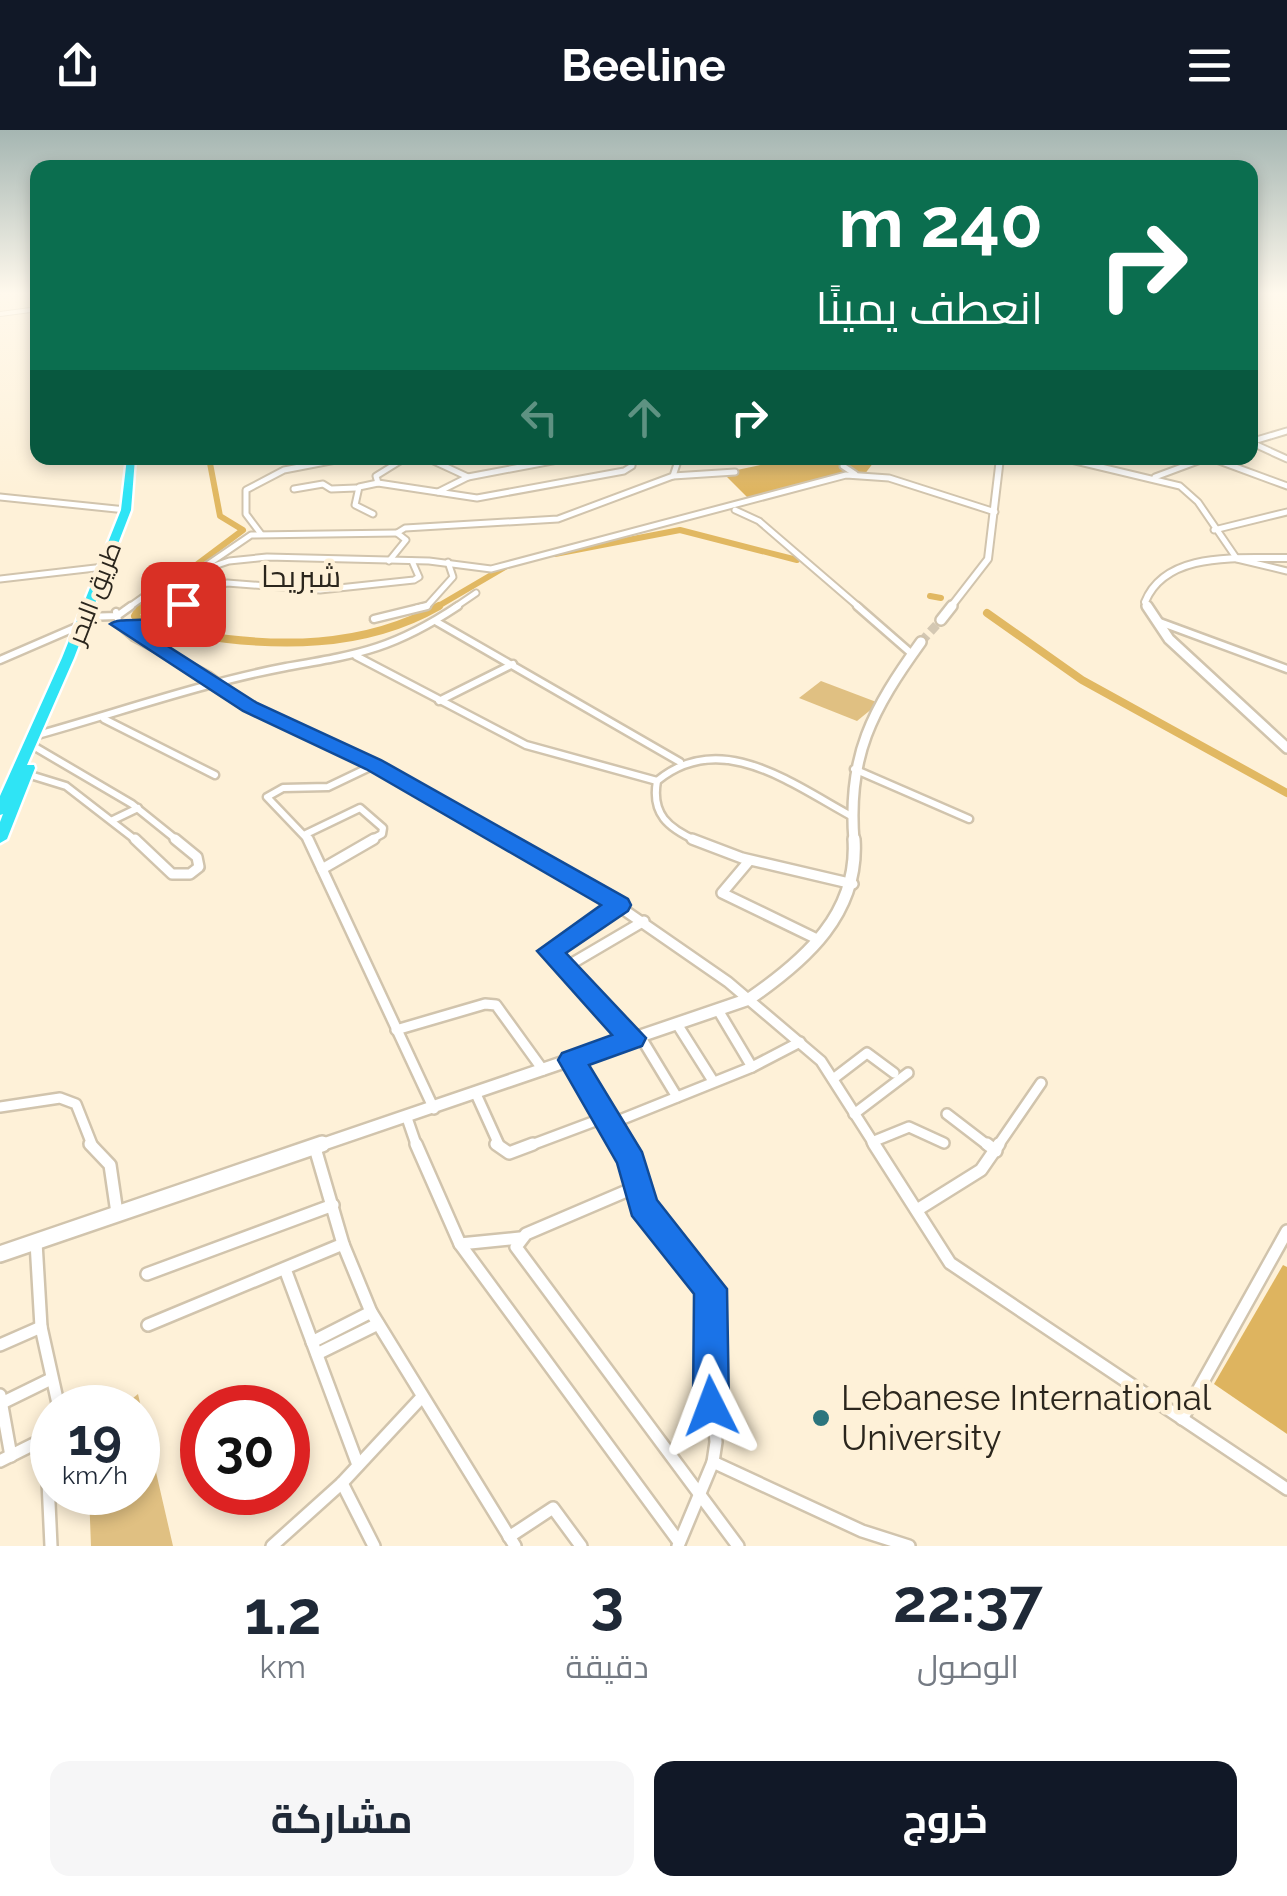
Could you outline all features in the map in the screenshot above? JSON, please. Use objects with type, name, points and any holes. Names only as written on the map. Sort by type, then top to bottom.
[{"type":"highway","name":"طريق البحر","points":[[0,839],[7,802],[25,769],[126,510],[130,465]]},
{"type":"main road","points":[[941,620],[988,559],[999,465]]},
{"type":"main road","points":[[1287,558],[1234,556],[1165,572],[1146,594],[1146,608],[1153,620],[1287,748]]},
{"type":"main road","points":[[0,1254],[749,999],[791,968],[842,908],[853,884],[854,769],[921,642]]},
{"type":"street","points":[[1258,439],[1287,430]]},
{"type":"street","points":[[1258,446],[1287,459]]},
{"type":"street","points":[[261,534],[246,514],[246,490],[284,470],[310,465]]},
{"type":"street","points":[[378,482],[376,476],[394,465]]},
{"type":"street","points":[[444,465],[468,477]]},
{"type":"street","points":[[438,492],[468,477],[531,465]]},
{"type":"street","points":[[294,490],[323,484],[331,489],[356,488],[378,482],[477,498],[624,471],[632,465]]},
{"type":"street","points":[[673,476],[680,465]]},
{"type":"street","points":[[843,465],[855,474]]},
{"type":"street","points":[[1099,465],[1155,476],[1194,496],[1234,556],[1287,571]]},
{"type":"street","points":[[1155,476],[1188,465]]},
{"type":"street","points":[[1228,465],[1287,486]]},
{"type":"street","points":[[204,568],[238,541],[261,534],[398,533],[410,528],[558,519],[673,476],[734,472]]},
{"type":"street","points":[[117,618],[184,574],[253,557],[448,562],[491,569],[855,474],[889,478],[995,512]]},
{"type":"street","points":[[356,488],[356,505],[372,514]]},
{"type":"street","points":[[0,497],[126,510]]},
{"type":"street","points":[[730,509],[759,521],[912,654]]},
{"type":"street","points":[[1214,530],[1287,512]]},
{"type":"street","points":[[389,560],[406,540],[398,533]]},
{"type":"street","points":[[0,660],[98,616],[153,628],[178,618],[183,598],[224,584],[320,590],[404,581],[419,577],[412,561]]},
{"type":"street","points":[[374,619],[431,604],[453,577],[446,567],[448,562]]},
{"type":"street","points":[[0,579],[104,567]]},
{"type":"street","points":[[36,736],[287,667],[356,656],[402,642],[437,622],[476,592]]},
{"type":"street","points":[[117,618],[250,707],[374,765],[619,905],[749,999],[800,1042],[833,1079],[950,1264],[1287,1489]]},
{"type":"street","points":[[1153,620],[1287,670]]},
{"type":"street","points":[[437,622],[680,762],[748,760],[852,816]]},
{"type":"street","points":[[356,656],[526,745],[657,782]]},
{"type":"street","points":[[439,701],[513,664]]},
{"type":"street","points":[[104,719],[215,775]]},
{"type":"street","points":[[25,769],[48,776],[113,820],[172,874],[190,874],[199,868],[198,857],[138,808],[68,763],[36,736]]},
{"type":"street","points":[[680,762],[657,782],[654,805],[662,818],[700,844],[749,861],[853,884]]},
{"type":"street","points":[[48,776],[68,763]]},
{"type":"street","points":[[374,765],[328,787],[283,788],[269,794],[306,834],[434,1108]]},
{"type":"street","points":[[854,769],[969,819]]},
{"type":"street","points":[[113,820],[138,808]]},
{"type":"street","points":[[306,834],[360,808],[383,828],[382,834],[322,869]]},
{"type":"street","points":[[749,861],[722,893],[817,939]]},
{"type":"street","points":[[619,905],[550,951],[636,1037],[677,1097]]},
{"type":"street","points":[[564,968],[644,921]]},
{"type":"street","points":[[396,1030],[485,1004],[496,1005],[515,1026],[543,1070]]},
{"type":"street","points":[[718,1010],[752,1067]]},
{"type":"street","points":[[677,1024],[713,1081]]},
{"type":"street","points":[[476,1094],[496,1144],[509,1153],[677,1097],[752,1067],[800,1042]]},
{"type":"street","points":[[833,1079],[867,1052],[894,1073]]},
{"type":"street","points":[[572,1060],[631,1161],[644,1206],[705,1277],[713,1298],[708,1351],[716,1442],[713,1462],[698,1488],[678,1544]]},
{"type":"street","points":[[854,1114],[908,1073]]},
{"type":"street","points":[[917,1210],[952,1192],[980,1170],[1041,1082]]},
{"type":"street","points":[[0,1107],[60,1098],[76,1104],[88,1142],[110,1165],[117,1213]]},
{"type":"street","points":[[947,1114],[996,1151]]},
{"type":"street","points":[[407,1118],[427,1177],[460,1244],[678,1544]]},
{"type":"street","points":[[872,1142],[910,1124],[922,1125],[944,1143]]},
{"type":"street","points":[[315,1148],[343,1244],[375,1318],[512,1541],[552,1508],[581,1546]]},
{"type":"street","points":[[460,1244],[520,1238],[636,1188]]},
{"type":"street","points":[[147,1274],[333,1204]]},
{"type":"street","points":[[1182,1419],[1287,1230]]},
{"type":"street","points":[[520,1238],[518,1250],[738,1546]]},
{"type":"street","points":[[36,1242],[42,1326],[53,1385]]},
{"type":"street","points":[[148,1325],[343,1244]]},
{"type":"street","points":[[285,1269],[358,1465]]},
{"type":"street","points":[[315,1348],[375,1318]]},
{"type":"street","points":[[0,1345],[42,1326]]},
{"type":"street","points":[[30,1446],[5,1459],[0,1400],[51,1379]]},
{"type":"street","points":[[272,1546],[342,1484],[421,1398]]},
{"type":"street","points":[[713,1462],[862,1531],[909,1546]]},
{"type":"street","points":[[342,1484],[374,1546]]},
{"type":"street","points":[[50,1515],[51,1546]]},
{"type":"shaded area","points":[[760,465],[872,465],[864,475],[838,477],[752,502],[723,473]]},
{"type":"shaded area","points":[[821,681],[879,703],[857,721],[799,698]]},
{"type":"shaded area","points":[[1283,1265],[1287,1267],[1287,1434],[1214,1384]]},
{"type":"shaded area","points":[[160,1490],[173,1546],[91,1546],[90,1515],[160,1515]]},
{"type":"waterway","points":[[140,607],[243,530],[220,516],[210,465]]},
{"type":"waterway","points":[[555,554],[680,530],[797,560]]},
{"type":"waterway","points":[[436,608],[510,564]]},
{"type":"waterway","points":[[930,596],[941,598]]},
{"type":"waterway","points":[[140,607],[135,616],[162,628],[224,639],[287,643],[380,630],[436,608]]},
{"type":"waterway","points":[[987,613],[1082,680],[1287,793]]},
{"type":"tunnel","points":[[921,642],[941,620]]},
{"type":"place","name":"Lebanese International University","points":[[821,1418]]},
{"type":"district","name":"شبريحا","points":[[301,577]]},
{"type":"route","points":[[183,604],[178,618],[164,625],[144,629],[119,624],[134,637],[209,676],[250,707],[374,765],[619,905],[550,951],[632,1038],[572,1060],[631,1161],[644,1206],[705,1277],[710,1289],[714,1312],[708,1351],[711,1406]]}]
